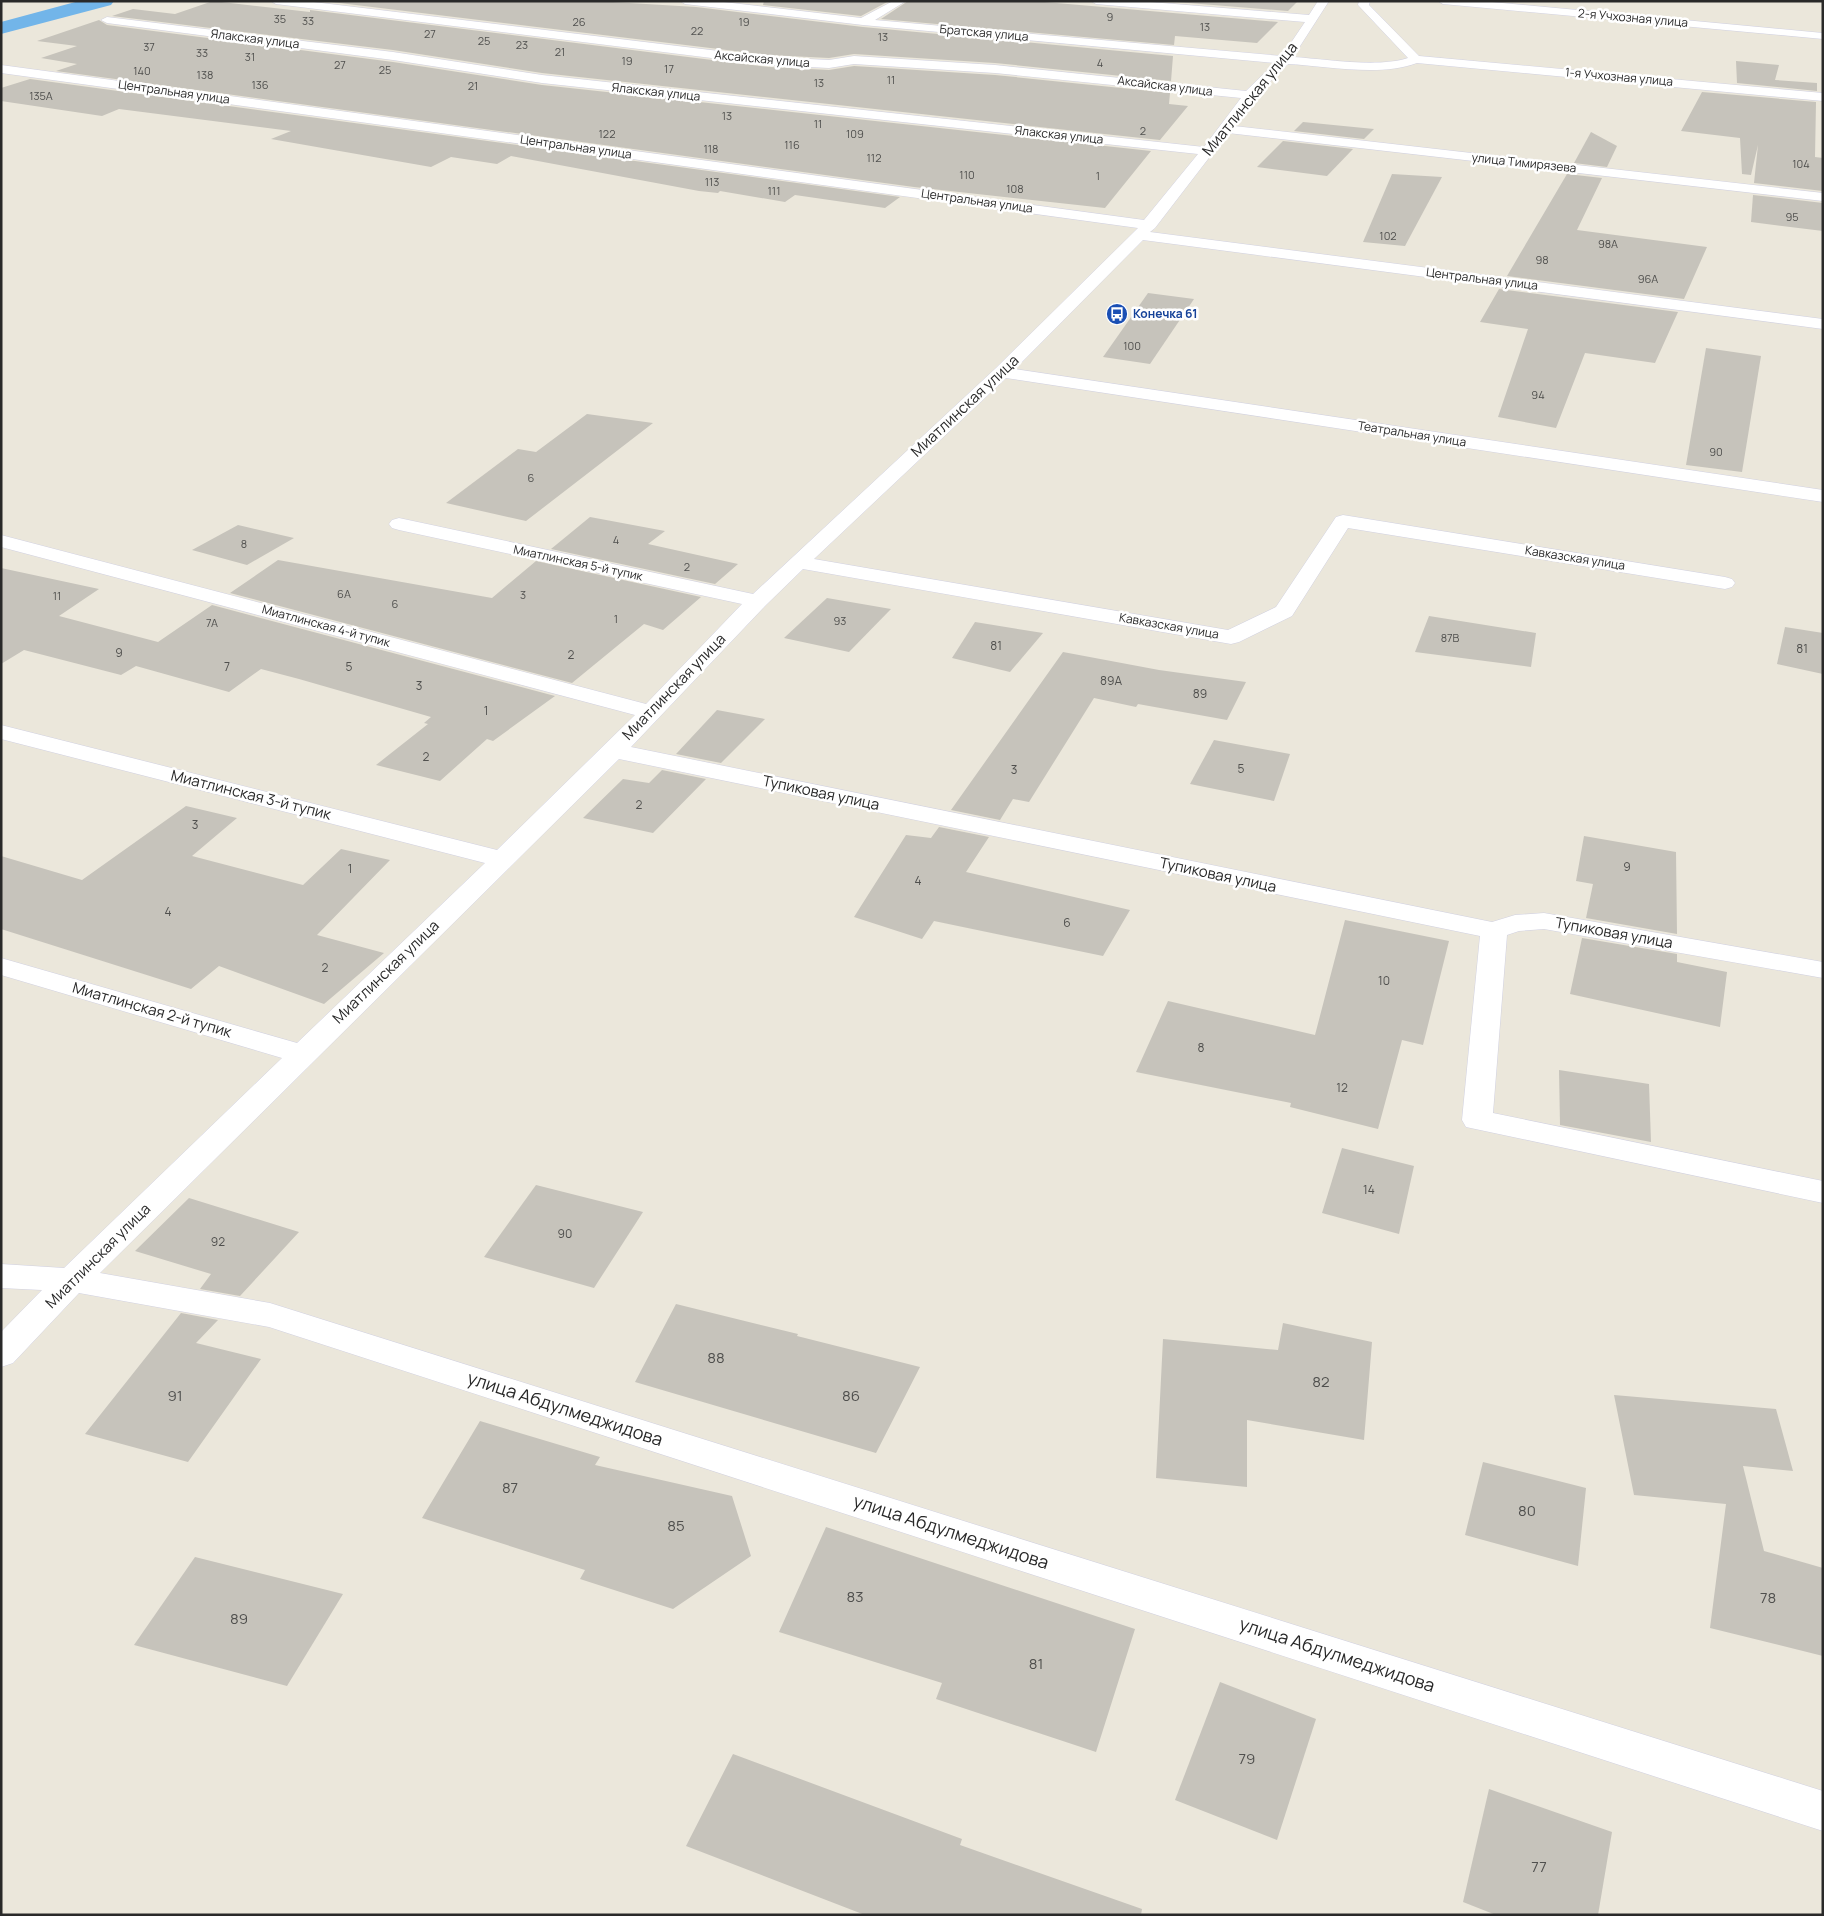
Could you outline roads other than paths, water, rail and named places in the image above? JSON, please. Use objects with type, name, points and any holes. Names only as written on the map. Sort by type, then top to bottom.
[{"type":"street","name":"Аксайская улица","points":[[276,1],[768,61],[829,64],[854,60],[986,68],[1084,76],[1249,96]]},
{"type":"street","name":"Братская улица","points":[[685,1],[863,22],[1284,60],[1357,65],[1392,65],[1416,59]]},
{"type":"street","points":[[863,22],[901,1]]},
{"type":"street","points":[[1096,1],[1318,10]]},
{"type":"street","points":[[1364,1],[1363,5],[1416,59]]},
{"type":"street","name":"2-я Учхозная улица","points":[[1443,1],[1823,36]]},
{"type":"street","name":"Миатлинская улица","points":[[1,1354],[72,1280],[614,751],[757,601],[1002,372],[1145,230],[1249,96],[1284,60],[1318,10]]},
{"type":"street","name":"Ялакская улица","points":[[107,20],[393,56],[542,79],[1206,151]]},
{"type":"street","name":"1-я Учхозная улица","points":[[1416,59],[1823,97]]},
{"type":"street","name":"Центральная улица","points":[[1,69],[1823,324]]},
{"type":"street","name":"улица Тимирязева","points":[[1225,129],[1823,197]]},
{"type":"street","name":"Театральная улица","points":[[1002,372],[1823,496]]},
{"type":"street","name":"Кавказская улица","points":[[797,562],[1231,637],[1284,610],[1343,521],[1726,583]]},
{"type":"street","name":"Миатлинская 5-й тупик","points":[[399,524],[757,601]]},
{"type":"street","name":"Миатлинская 4-й тупик","points":[[1,540],[650,712]]},
{"type":"street","name":"Миатлинская 3-й тупик","points":[[1,732],[502,859]]},
{"type":"street","name":"Тупиковая улица","points":[[614,751],[1494,931],[1515,923],[1544,921],[1823,970]]},
{"type":"street","points":[[1494,931],[1477,1120],[1823,1192]]},
{"type":"street","name":"Миатлинская 2-й тупик","points":[[1,966],[302,1054]]},
{"type":"street","name":"улица Абдулмеджидова","points":[[1,1276],[72,1280],[270,1315],[1823,1810]]},
{"type":"waterway","points":[[1,28],[104,1]]},
{"type":"place","name":"Конечка 61","points":[[1117,314]]}]
